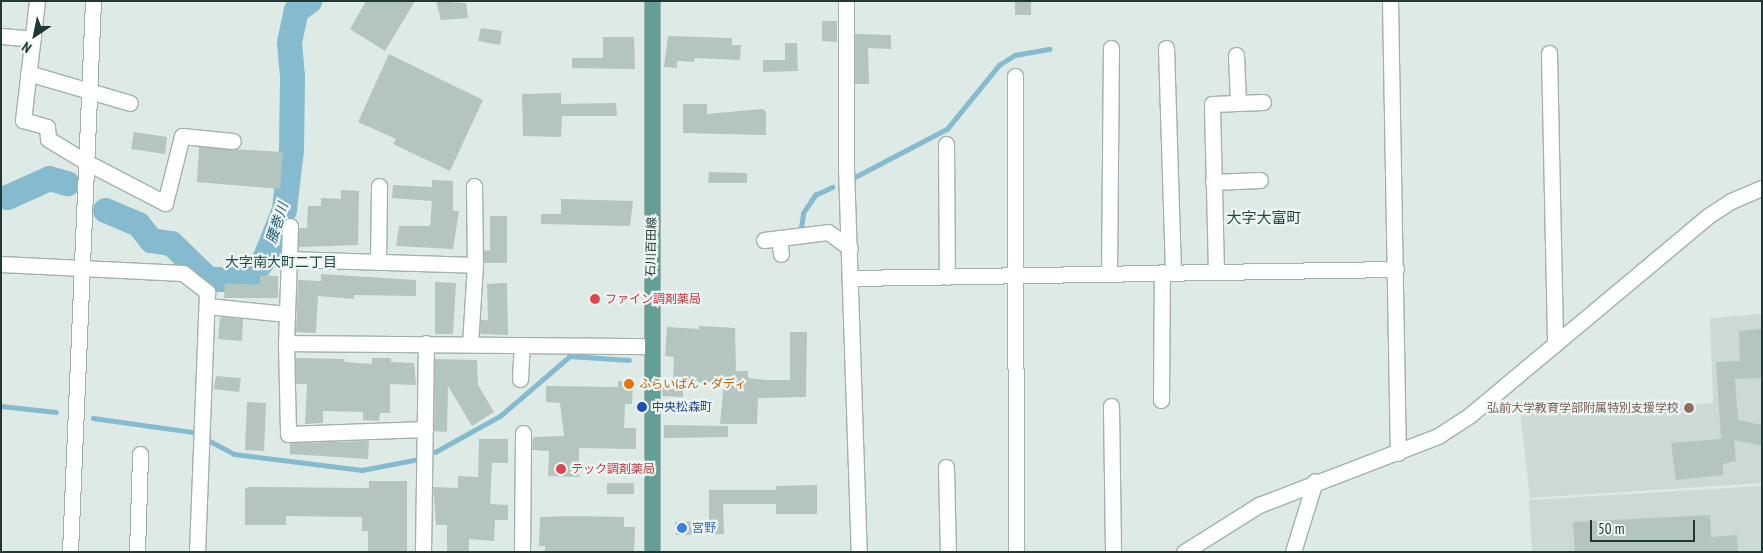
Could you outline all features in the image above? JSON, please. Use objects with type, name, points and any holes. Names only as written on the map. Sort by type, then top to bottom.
[{"type":"main road","name":"石川百田線","points":[[652,1],[650,346],[652,552]]},
{"type":"street","points":[[37,1],[23,120],[48,127],[48,139],[88,163],[165,203],[182,136],[233,141]]},
{"type":"street","points":[[70,552],[88,163],[93,1]]},
{"type":"street","points":[[846,1],[846,168],[852,278],[859,552]]},
{"type":"street","points":[[1390,1],[1398,453]]},
{"type":"street","points":[[1,36],[33,39]]},
{"type":"street","points":[[1110,274],[1111,48]]},
{"type":"street","points":[[1161,400],[1167,271],[1166,48]]},
{"type":"street","points":[[1549,53],[1555,344]]},
{"type":"street","points":[[1236,55],[1238,103]]},
{"type":"street","points":[[28,73],[130,103]]},
{"type":"street","points":[[1015,76],[1016,552]]},
{"type":"street","points":[[1216,270],[1212,104],[1263,102]]},
{"type":"street","points":[[946,144],[947,276]]},
{"type":"street","points":[[1213,182],[1260,180]]},
{"type":"street","points":[[378,262],[379,186]]},
{"type":"street","points":[[470,344],[475,265],[474,186]]},
{"type":"street","points":[[1184,552],[1259,504],[1315,480],[1398,453],[1438,436],[1470,415],[1708,216],[1731,201],[1762,188]]},
{"type":"street","points":[[290,226],[286,343],[288,434],[424,429]]},
{"type":"street","points":[[764,240],[828,232],[850,248]]},
{"type":"street","points":[[779,238],[781,254]]},
{"type":"street","points":[[288,260],[475,265]]},
{"type":"street","points":[[1,264],[183,273],[207,292],[197,552]]},
{"type":"street","points":[[852,278],[1110,274],[1216,270],[1396,269]]},
{"type":"street","points":[[207,306],[287,314]]},
{"type":"street","points":[[286,343],[650,346]]},
{"type":"street","points":[[423,552],[426,343]]},
{"type":"street","points":[[520,379],[522,344]]},
{"type":"street","points":[[1111,406],[1113,552]]},
{"type":"street","points":[[522,552],[523,433]]},
{"type":"street","points":[[137,552],[140,454]]},
{"type":"street","points":[[946,467],[948,552]]},
{"type":"street","points":[[1293,552],[1315,480]]},
{"type":"shaded area","name":"弘前大学教育学部附属特別支援学校","points":[[1762,314],[1762,483],[1530,498],[1520,413],[1713,403],[1710,318]]},
{"type":"shaded area","points":[[1762,486],[1762,552],[1532,552],[1529,500]]},
{"type":"building","points":[[366,1],[415,1],[385,51],[350,29]]},
{"type":"building","points":[[436,1],[466,3],[468,18],[441,20]]},
{"type":"building","points":[[1015,1],[1031,1],[1031,15],[1015,15]]},
{"type":"building","points":[[822,21],[837,21],[837,42],[822,41]]},
{"type":"building","points":[[481,28],[502,31],[500,45],[478,41]]},
{"type":"building","points":[[855,34],[891,35],[891,49],[868,48],[869,84],[855,84]]},
{"type":"building","points":[[668,36],[732,38],[732,45],[741,45],[740,60],[695,58],[694,62],[677,61],[677,68],[664,67]]},
{"type":"building","points":[[603,37],[634,37],[635,69],[572,68],[572,58],[603,58]]},
{"type":"building","points":[[785,43],[797,43],[798,71],[763,72],[763,60],[785,60]]},
{"type":"building","points":[[389,54],[483,100],[450,171],[393,144],[396,139],[358,122]]},
{"type":"building","points":[[561,93],[561,104],[616,103],[617,116],[562,116],[561,137],[523,136],[522,94]]},
{"type":"building","points":[[683,104],[707,104],[707,114],[763,109],[766,112],[766,135],[683,133]]},
{"type":"building","points":[[134,132],[167,137],[165,154],[131,149]]},
{"type":"building","points":[[199,147],[283,152],[280,189],[197,182]]},
{"type":"building","points":[[709,172],[747,173],[747,183],[708,183]]},
{"type":"building","points":[[432,180],[453,181],[453,211],[459,211],[453,249],[396,246],[399,226],[430,226],[432,201],[392,198],[393,185],[432,187]]},
{"type":"building","points":[[341,190],[359,191],[358,245],[299,247],[299,228],[307,228],[308,206],[321,206],[321,198],[341,199]]},
{"type":"building","points":[[561,199],[633,201],[630,226],[541,224],[541,214],[561,214]]},
{"type":"building","points":[[490,216],[507,216],[507,263],[484,263],[484,250],[490,251]]},
{"type":"building","points":[[321,274],[416,280],[416,296],[354,295],[354,299],[318,296],[316,333],[296,332],[298,280],[321,281]]},
{"type":"building","points":[[260,275],[278,276],[278,298],[224,298],[225,283],[260,285]]},
{"type":"building","points":[[435,282],[456,283],[453,334],[435,334]]},
{"type":"building","points":[[507,283],[508,335],[480,334],[481,320],[488,320],[487,284]]},
{"type":"building","points":[[220,318],[243,319],[242,341],[218,339]]},
{"type":"building","points":[[699,326],[735,328],[736,371],[748,371],[748,378],[766,380],[790,380],[790,332],[807,332],[806,397],[758,398],[757,424],[720,424],[724,383],[673,382],[674,357],[665,356],[667,327],[699,329]]},
{"type":"building","points":[[1762,329],[1762,378],[1735,379],[1738,420],[1762,425],[1762,446],[1734,440],[1736,461],[1723,464],[1723,475],[1676,480],[1671,443],[1721,439],[1716,362],[1740,361],[1739,331]]},
{"type":"building","points":[[296,358],[345,359],[344,362],[372,364],[372,358],[391,358],[391,362],[414,363],[416,385],[390,384],[390,413],[380,413],[379,421],[363,420],[363,412],[323,411],[323,423],[305,424],[307,384],[296,384]]},
{"type":"building","points":[[435,359],[477,360],[478,385],[494,412],[472,426],[448,386],[447,432],[434,431]]},
{"type":"building","points":[[216,376],[241,378],[239,392],[214,389]]},
{"type":"building","points":[[618,381],[633,382],[632,404],[625,404],[624,428],[636,428],[636,449],[579,448],[579,477],[548,476],[549,451],[532,450],[533,437],[564,436],[560,403],[546,402],[546,386],[618,387]]},
{"type":"building","points":[[663,386],[683,386],[683,397],[662,396]]},
{"type":"building","points":[[247,402],[266,403],[264,451],[245,450]]},
{"type":"building","points":[[664,425],[728,426],[728,437],[664,438]]},
{"type":"building","points":[[479,439],[508,439],[508,463],[492,463],[490,504],[508,505],[508,520],[495,520],[494,541],[469,539],[469,552],[447,552],[447,525],[436,525],[433,487],[458,488],[458,476],[478,477]]},
{"type":"building","points":[[369,441],[368,459],[290,454],[290,443]]},
{"type":"building","points":[[369,481],[407,481],[407,552],[368,552],[368,531],[362,531],[362,517],[286,516],[286,525],[245,525],[245,489],[249,487],[369,488]]},
{"type":"building","points":[[607,483],[634,483],[634,494],[607,494]]},
{"type":"building","points":[[817,485],[817,514],[776,514],[776,504],[723,504],[724,534],[676,535],[675,522],[709,521],[709,490],[776,490],[776,486]]},
{"type":"building","points":[[1710,515],[1711,537],[1737,535],[1738,552],[1575,552],[1573,522]]},
{"type":"building","points":[[540,517],[624,517],[624,527],[635,527],[634,552],[545,552],[545,546],[539,546]]},
{"type":"waterway","name":"腰巻川","points":[[105,210],[138,224],[151,240],[171,243],[208,279],[246,279],[255,270],[265,257],[284,209],[291,149],[292,76],[289,42],[296,10],[309,1]]},
{"type":"waterway","points":[[855,177],[947,129],[999,65],[1015,55],[1049,49]]},
{"type":"waterway","name":"腰巻川","points":[[7,197],[49,178],[67,183]]},
{"type":"waterway","points":[[801,228],[803,213],[815,195],[832,187]]},
{"type":"waterway","points":[[435,452],[500,416],[570,356],[629,360]]},
{"type":"waterway","points":[[1,406],[56,412]]},
{"type":"waterway","points":[[93,418],[193,432]]},
{"type":"waterway","points":[[210,441],[234,454],[362,470],[414,460]]},
{"type":"place","name":"ファイン調剤薬局","points":[[595,299]]},
{"type":"place","name":"ふらいぱん・ダディ","points":[[629,384]]},
{"type":"place","name":"中央松森町","points":[[642,407]]},
{"type":"place","name":"弘前大学教育学部附属特別支援学校","points":[[1689,408]]},
{"type":"place","name":"テック調剤薬局","points":[[561,469]]},
{"type":"place","name":"宮野","points":[[682,528]]},
{"type":"district","name":"大字大富町","points":[[1264,218]]},
{"type":"district","name":"大字南大町二丁目","points":[[281,262]]}]
